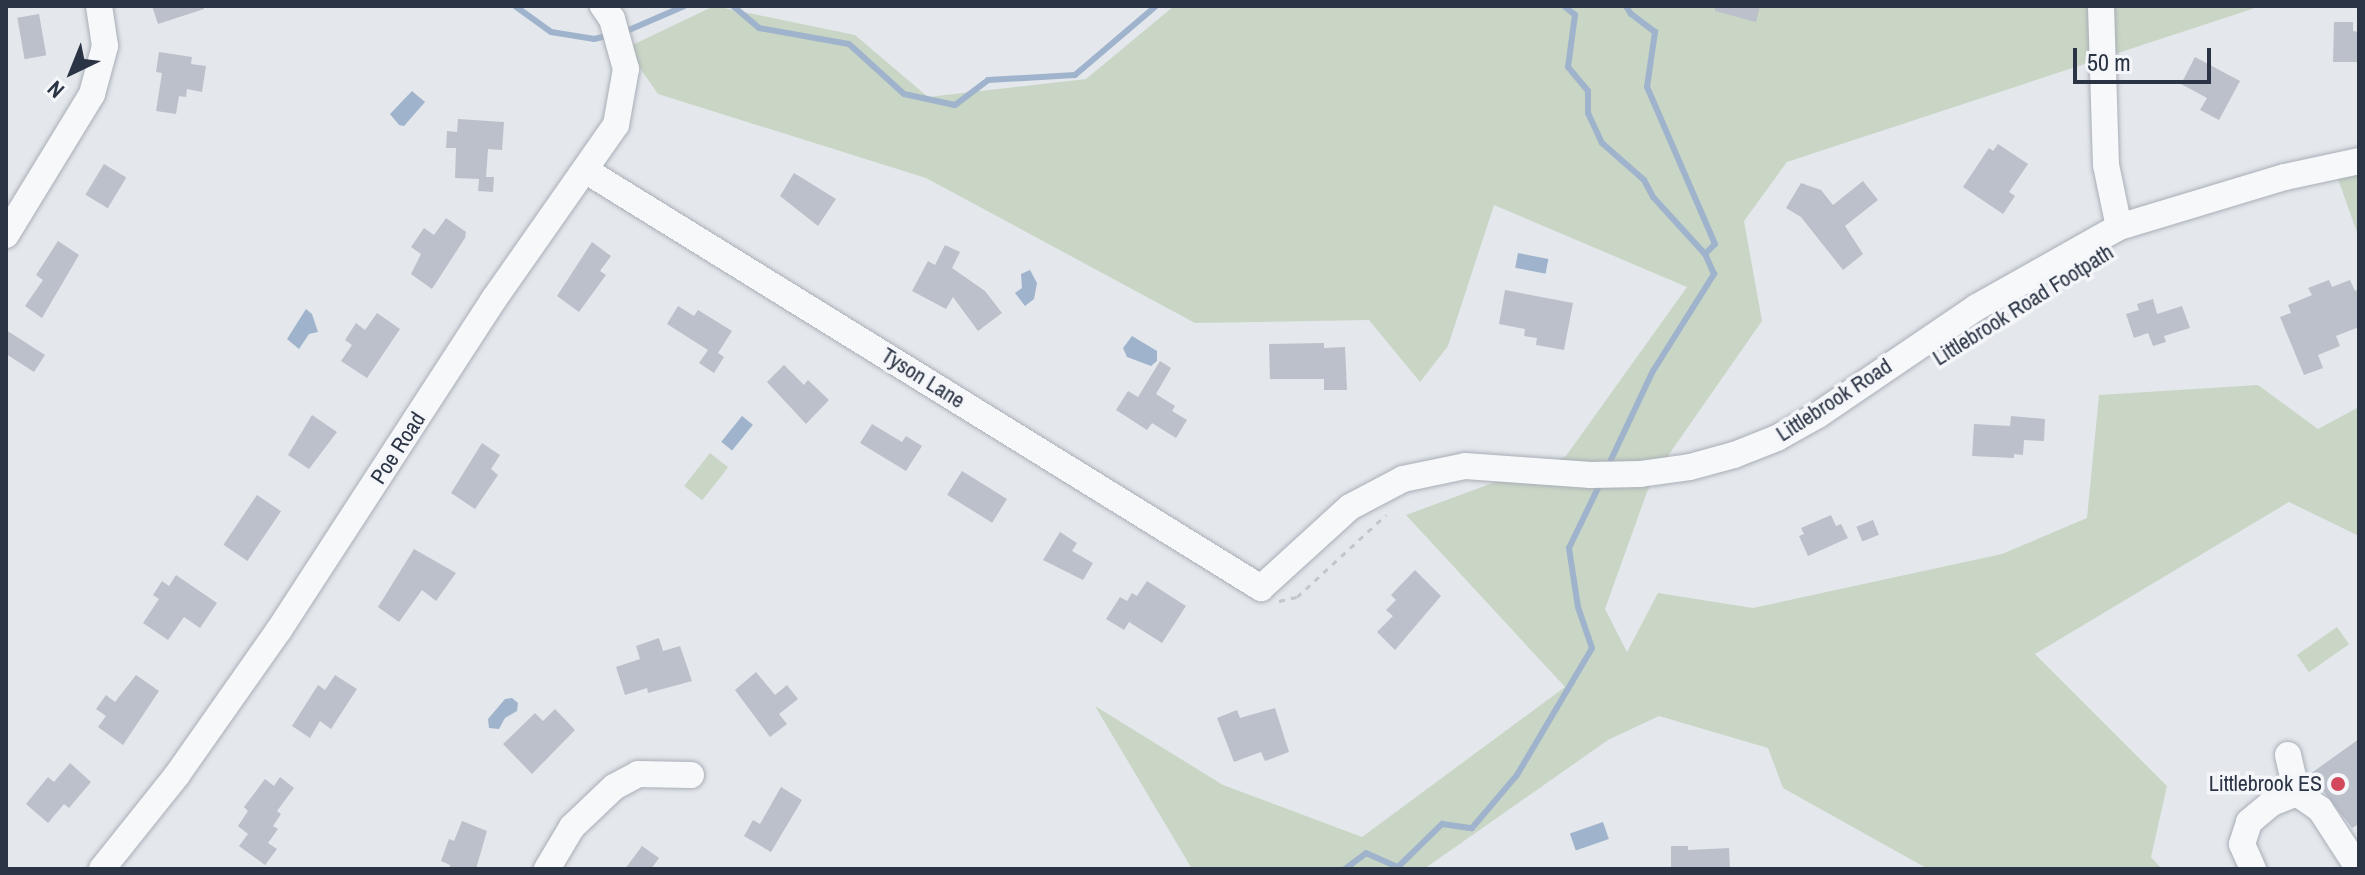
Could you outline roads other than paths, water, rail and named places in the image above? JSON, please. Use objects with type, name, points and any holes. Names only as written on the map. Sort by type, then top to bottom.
[{"type":"street","points":[[6,235],[92,94],[105,46],[99,6]]},
{"type":"street","points":[[2101,6],[2106,165],[2119,227]]},
{"type":"street","name":"Poe Road","points":[[102,869],[177,775],[279,630],[494,299],[616,125],[626,69],[608,13]]},
{"type":"street","name":"Littlebrook Road","points":[[1266,594],[1350,507],[1403,479],[1465,466],[1604,475],[1690,467],[1777,438],[1818,415],[1977,307],[2119,227],[2285,177],[2359,161]]},
{"type":"street","name":"Tyson Lane","points":[[585,170],[1266,594]]},
{"type":"street","points":[[2288,755],[2297,793],[2320,809],[2359,869]]},
{"type":"street","points":[[547,869],[572,827],[614,787],[638,774],[691,775]]},
{"type":"street","points":[[2253,869],[2242,844],[2249,822],[2272,803],[2297,793]]},
{"type":"water","points":[[412,91],[425,102],[404,126],[399,125],[390,114]]},
{"type":"water","points":[[1518,253],[1548,259],[1546,274],[1515,268]]},
{"type":"water","points":[[1030,270],[1037,283],[1034,299],[1025,306],[1015,293],[1022,288],[1021,274]]},
{"type":"water","points":[[306,309],[312,314],[318,332],[309,334],[299,349],[287,339]]},
{"type":"water","points":[[1132,336],[1157,351],[1157,361],[1151,366],[1127,357],[1123,348]]},
{"type":"water","points":[[742,416],[753,425],[732,450],[721,442]]},
{"type":"water","points":[[512,698],[518,703],[517,711],[505,718],[499,729],[489,728],[488,719],[505,699]]},
{"type":"water","points":[[1603,822],[1609,839],[1576,850],[1570,833]]},
{"type":"waterway","points":[[515,6],[551,32],[594,39],[611,35]]},
{"type":"waterway","points":[[622,33],[684,6]]},
{"type":"waterway","points":[[733,6],[759,28],[849,44],[904,94],[955,105],[988,80],[1075,75],[1156,6]]},
{"type":"waterway","points":[[1564,6],[1575,15],[1568,67],[1588,91],[1588,113],[1602,143],[1644,180],[1653,197],[1705,254]]},
{"type":"waterway","points":[[1608,466],[1653,371],[1714,274],[1705,254],[1715,244],[1647,87],[1655,32],[1631,14],[1626,6]]},
{"type":"waterway","points":[[1345,869],[1366,853],[1398,867],[1442,824],[1472,828],[1517,775],[1592,648],[1578,607],[1569,548],[1600,484]]},
{"type":"place","name":"Littlebrook ES","points":[[2338,784]]}]
